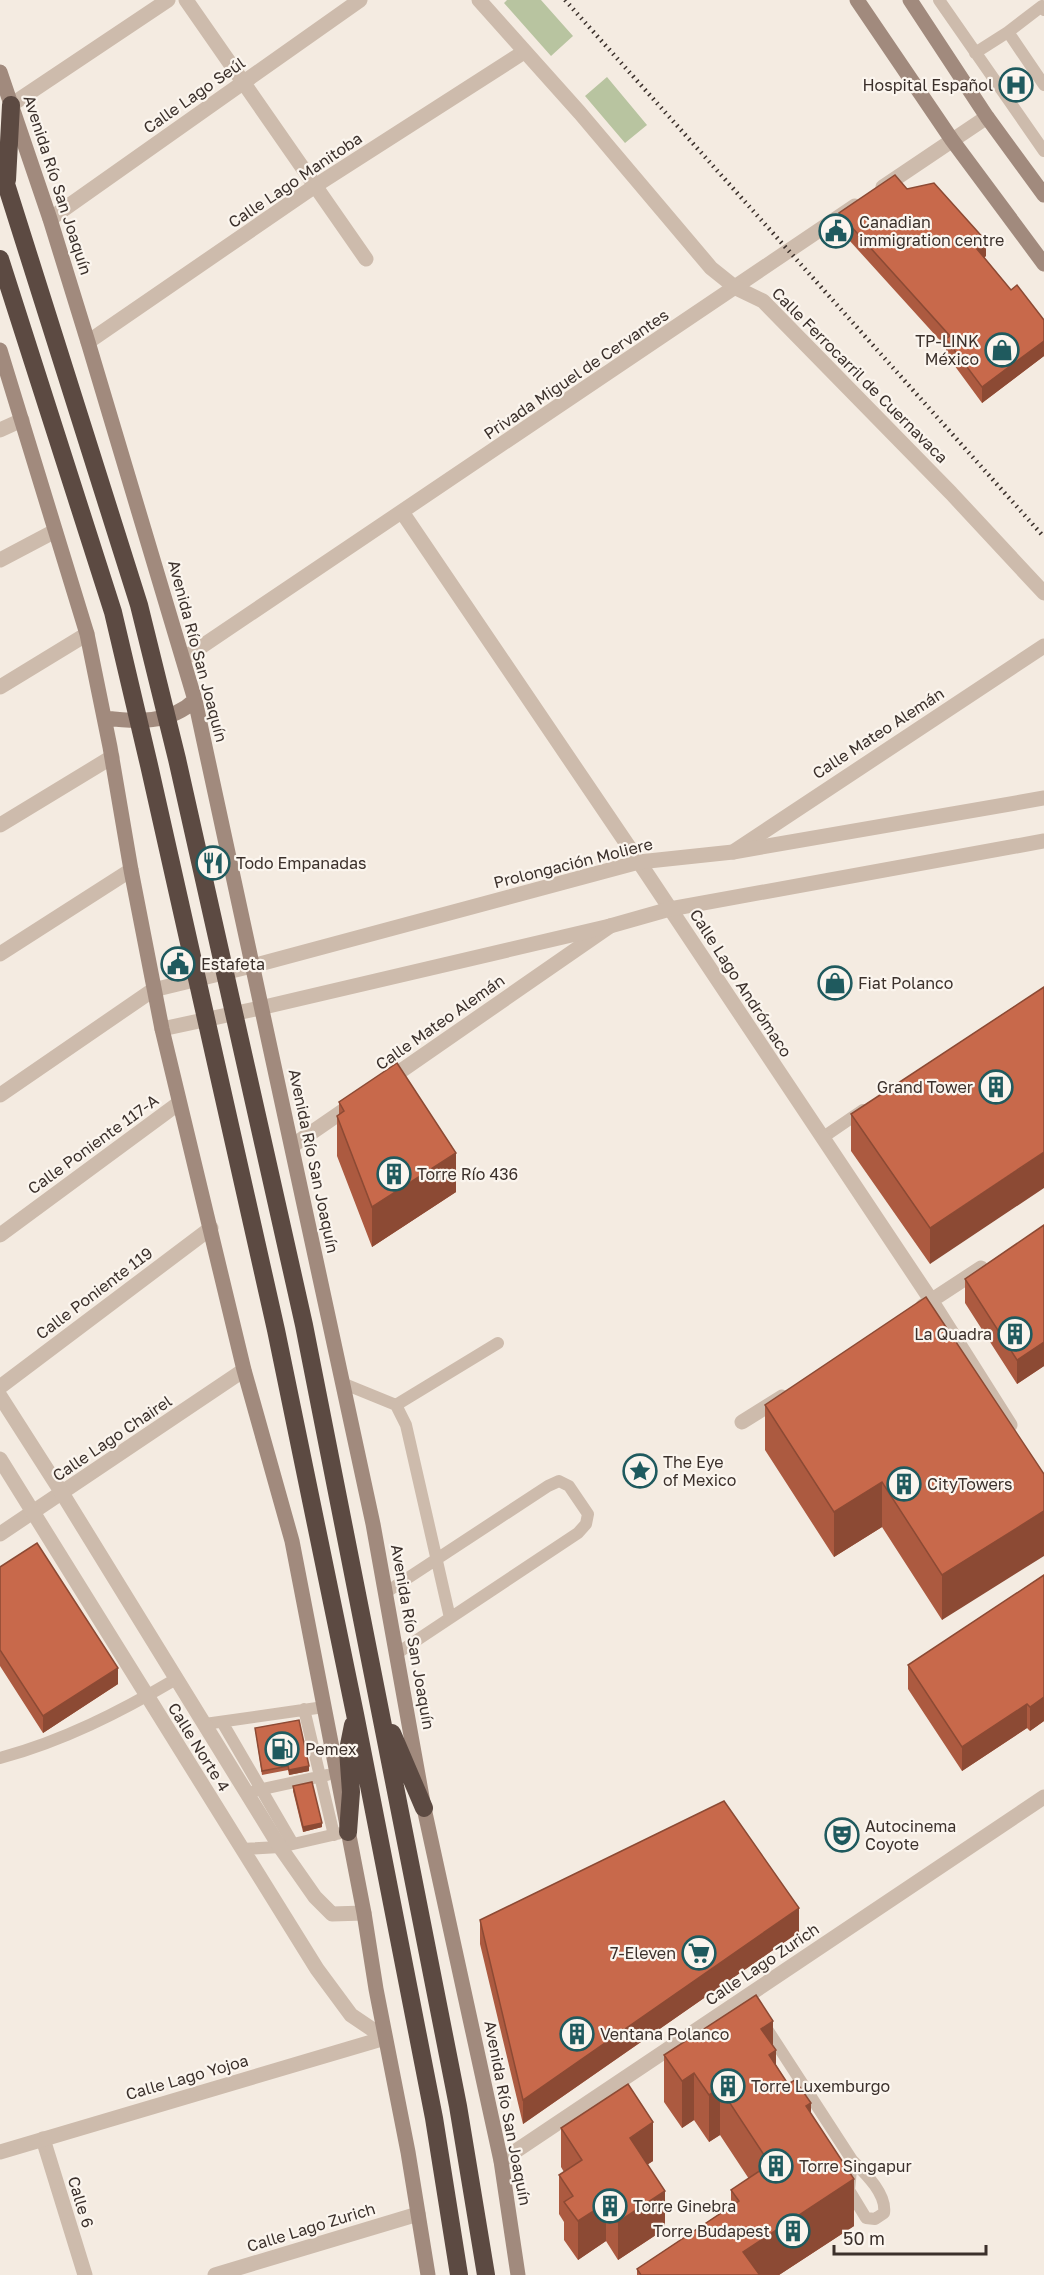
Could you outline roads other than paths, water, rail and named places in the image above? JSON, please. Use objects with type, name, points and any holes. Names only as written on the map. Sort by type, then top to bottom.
[{"type":"highway","points":[[7,187],[11,105]]},
{"type":"highway","points":[[0,165],[139,605],[177,759],[303,1325],[458,2106],[486,2275]]},
{"type":"highway","points":[[0,259],[113,612],[276,1330],[355,1714],[434,2118],[459,2275]]},
{"type":"highway","points":[[379,1708],[396,1741],[424,1808]]},
{"type":"highway","points":[[341,1833],[351,1792],[348,1750],[355,1714]]},
{"type":"main road","points":[[857,0],[952,140],[1044,264]]},
{"type":"main road","points":[[910,0],[987,117],[1044,195]]},
{"type":"main road","name":"Avenida Río San Joaquín","points":[[0,72],[50,219],[195,700],[373,1524],[424,1808],[501,2162],[518,2275]]},
{"type":"main road","points":[[0,350],[87,634],[105,718],[153,990],[244,1370],[292,1541],[337,1773],[341,1833],[364,1913],[428,2275]]},
{"type":"main road","points":[[105,718],[129,721],[151,720],[172,715],[195,700]]},
{"type":"street","points":[[11,105],[168,0]]},
{"type":"street","points":[[186,0],[366,258]]},
{"type":"street","name":"Calle Lago Seúl","points":[[50,219],[360,0]]},
{"type":"street","name":"Calle Ferrocarril de Cuernavaca","points":[[479,0],[580,113],[711,268],[736,288],[763,300],[942,484],[1044,593]]},
{"type":"street","name":"Calle Lago Manitoba","points":[[88,342],[315,186],[524,52]]},
{"type":"street","name":"Privada Miguel de Cervantes","points":[[183,659],[987,117]]},
{"type":"street","points":[[0,430],[22,420]]},
{"type":"street","name":"Calle Lago Andrómaco","points":[[402,512],[932,1300],[1019,1439]]},
{"type":"street","points":[[0,560],[56,531]]},
{"type":"street","points":[[0,687],[87,634]]},
{"type":"street","name":"Calle Mateo Alemán","points":[[733,852],[1044,646]]},
{"type":"street","points":[[0,825],[112,757]]},
{"type":"street","name":"Prolongación Moliere","points":[[153,990],[252,966],[639,862],[733,852],[1044,798]]},
{"type":"street","points":[[162,1029],[610,926],[670,909],[1044,841]]},
{"type":"street","points":[[0,954],[131,870]]},
{"type":"street","name":"Calle Mateo Alemán","points":[[292,1146],[610,926]]},
{"type":"street","points":[[0,1095],[153,990]]},
{"type":"street","name":"Calle Poniente 117-A","points":[[0,1235],[179,1103]]},
{"type":"street","name":"Calle Poniente 119","points":[[0,1387],[211,1228]]},
{"type":"street","points":[[912,1313],[994,1260]]},
{"type":"street","name":"Calle Lago Chairel","points":[[0,1534],[244,1370]]},
{"type":"street","points":[[742,1422],[792,1390]]},
{"type":"street","name":"Calle Norte 4","points":[[0,1396],[205,1724],[253,1791],[324,1907],[332,1914],[364,1913]]},
{"type":"street","name":"Calle Norte 4","points":[[0,1459],[317,1969],[339,2001],[358,2021],[385,2038]]},
{"type":"street","name":"Calle Lago Zurich","points":[[501,2162],[752,2007],[1044,1797]]},
{"type":"street","name":"Calle Lago Yojoa","points":[[0,2152],[385,2038]]},
{"type":"street","name":"Calle 6","points":[[43,2139],[85,2275]]},
{"type":"street","name":"Calle Lago Zurich","points":[[215,2275],[418,2214]]},
{"type":"lane","points":[[939,0],[1044,151]]},
{"type":"lane","points":[[975,53],[1043,7]]},
{"type":"lane","points":[[1008,32],[1044,85]]},
{"type":"lane","points":[[822,1138],[869,1106]]},
{"type":"lane","points":[[396,1405],[498,1343]]},
{"type":"lane","points":[[342,1383],[396,1405],[406,1425],[450,1618]]},
{"type":"lane","points":[[385,1593],[548,1486],[560,1481],[569,1486],[588,1514],[586,1524],[578,1533],[396,1654]]},
{"type":"lane","points":[[0,1758],[24,1752],[77,1732],[146,1697],[176,1678]]},
{"type":"lane","points":[[205,1724],[324,1707]]},
{"type":"lane","points":[[242,1849],[287,1845],[341,1833],[322,1776],[304,1709]]},
{"type":"lane","points":[[222,1722],[253,1791],[337,1773]]},
{"type":"lane","points":[[752,2007],[852,2160]]},
{"type":"railway","points":[[565,0],[1044,537]]},
{"type":"place","name":"Hospital Español","points":[[1016,85]]},
{"type":"place","name":"Canadian immigration centre","points":[[836,231]]},
{"type":"place","name":"TP-LINK México","points":[[1002,350]]},
{"type":"place","name":"Todo Empanadas","points":[[213,863]]},
{"type":"place","name":"Estafeta","points":[[178,964]]},
{"type":"place","name":"Fiat Polanco","points":[[835,983]]},
{"type":"place","name":"Grand Tower","points":[[996,1087]]},
{"type":"place","name":"Torre Río 436","points":[[394,1174]]},
{"type":"place","name":"La Quadra","points":[[1015,1334]]},
{"type":"place","name":"The Eye of Mexico","points":[[640,1471]]},
{"type":"place","name":"CityTowers","points":[[904,1484]]},
{"type":"place","name":"Pemex","points":[[282,1749]]},
{"type":"place","name":"Autocinema Coyote","points":[[842,1835]]},
{"type":"place","name":"7-Eleven","points":[[699,1953]]},
{"type":"place","name":"Ventana Polanco","points":[[577,2034]]},
{"type":"place","name":"Torre Luxemburgo","points":[[728,2086]]},
{"type":"place","name":"Torre Singapur","points":[[776,2166]]},
{"type":"place","name":"Torre Ginebra","points":[[610,2206]]},
{"type":"place","name":"Torre Budapest","points":[[793,2231]]}]
